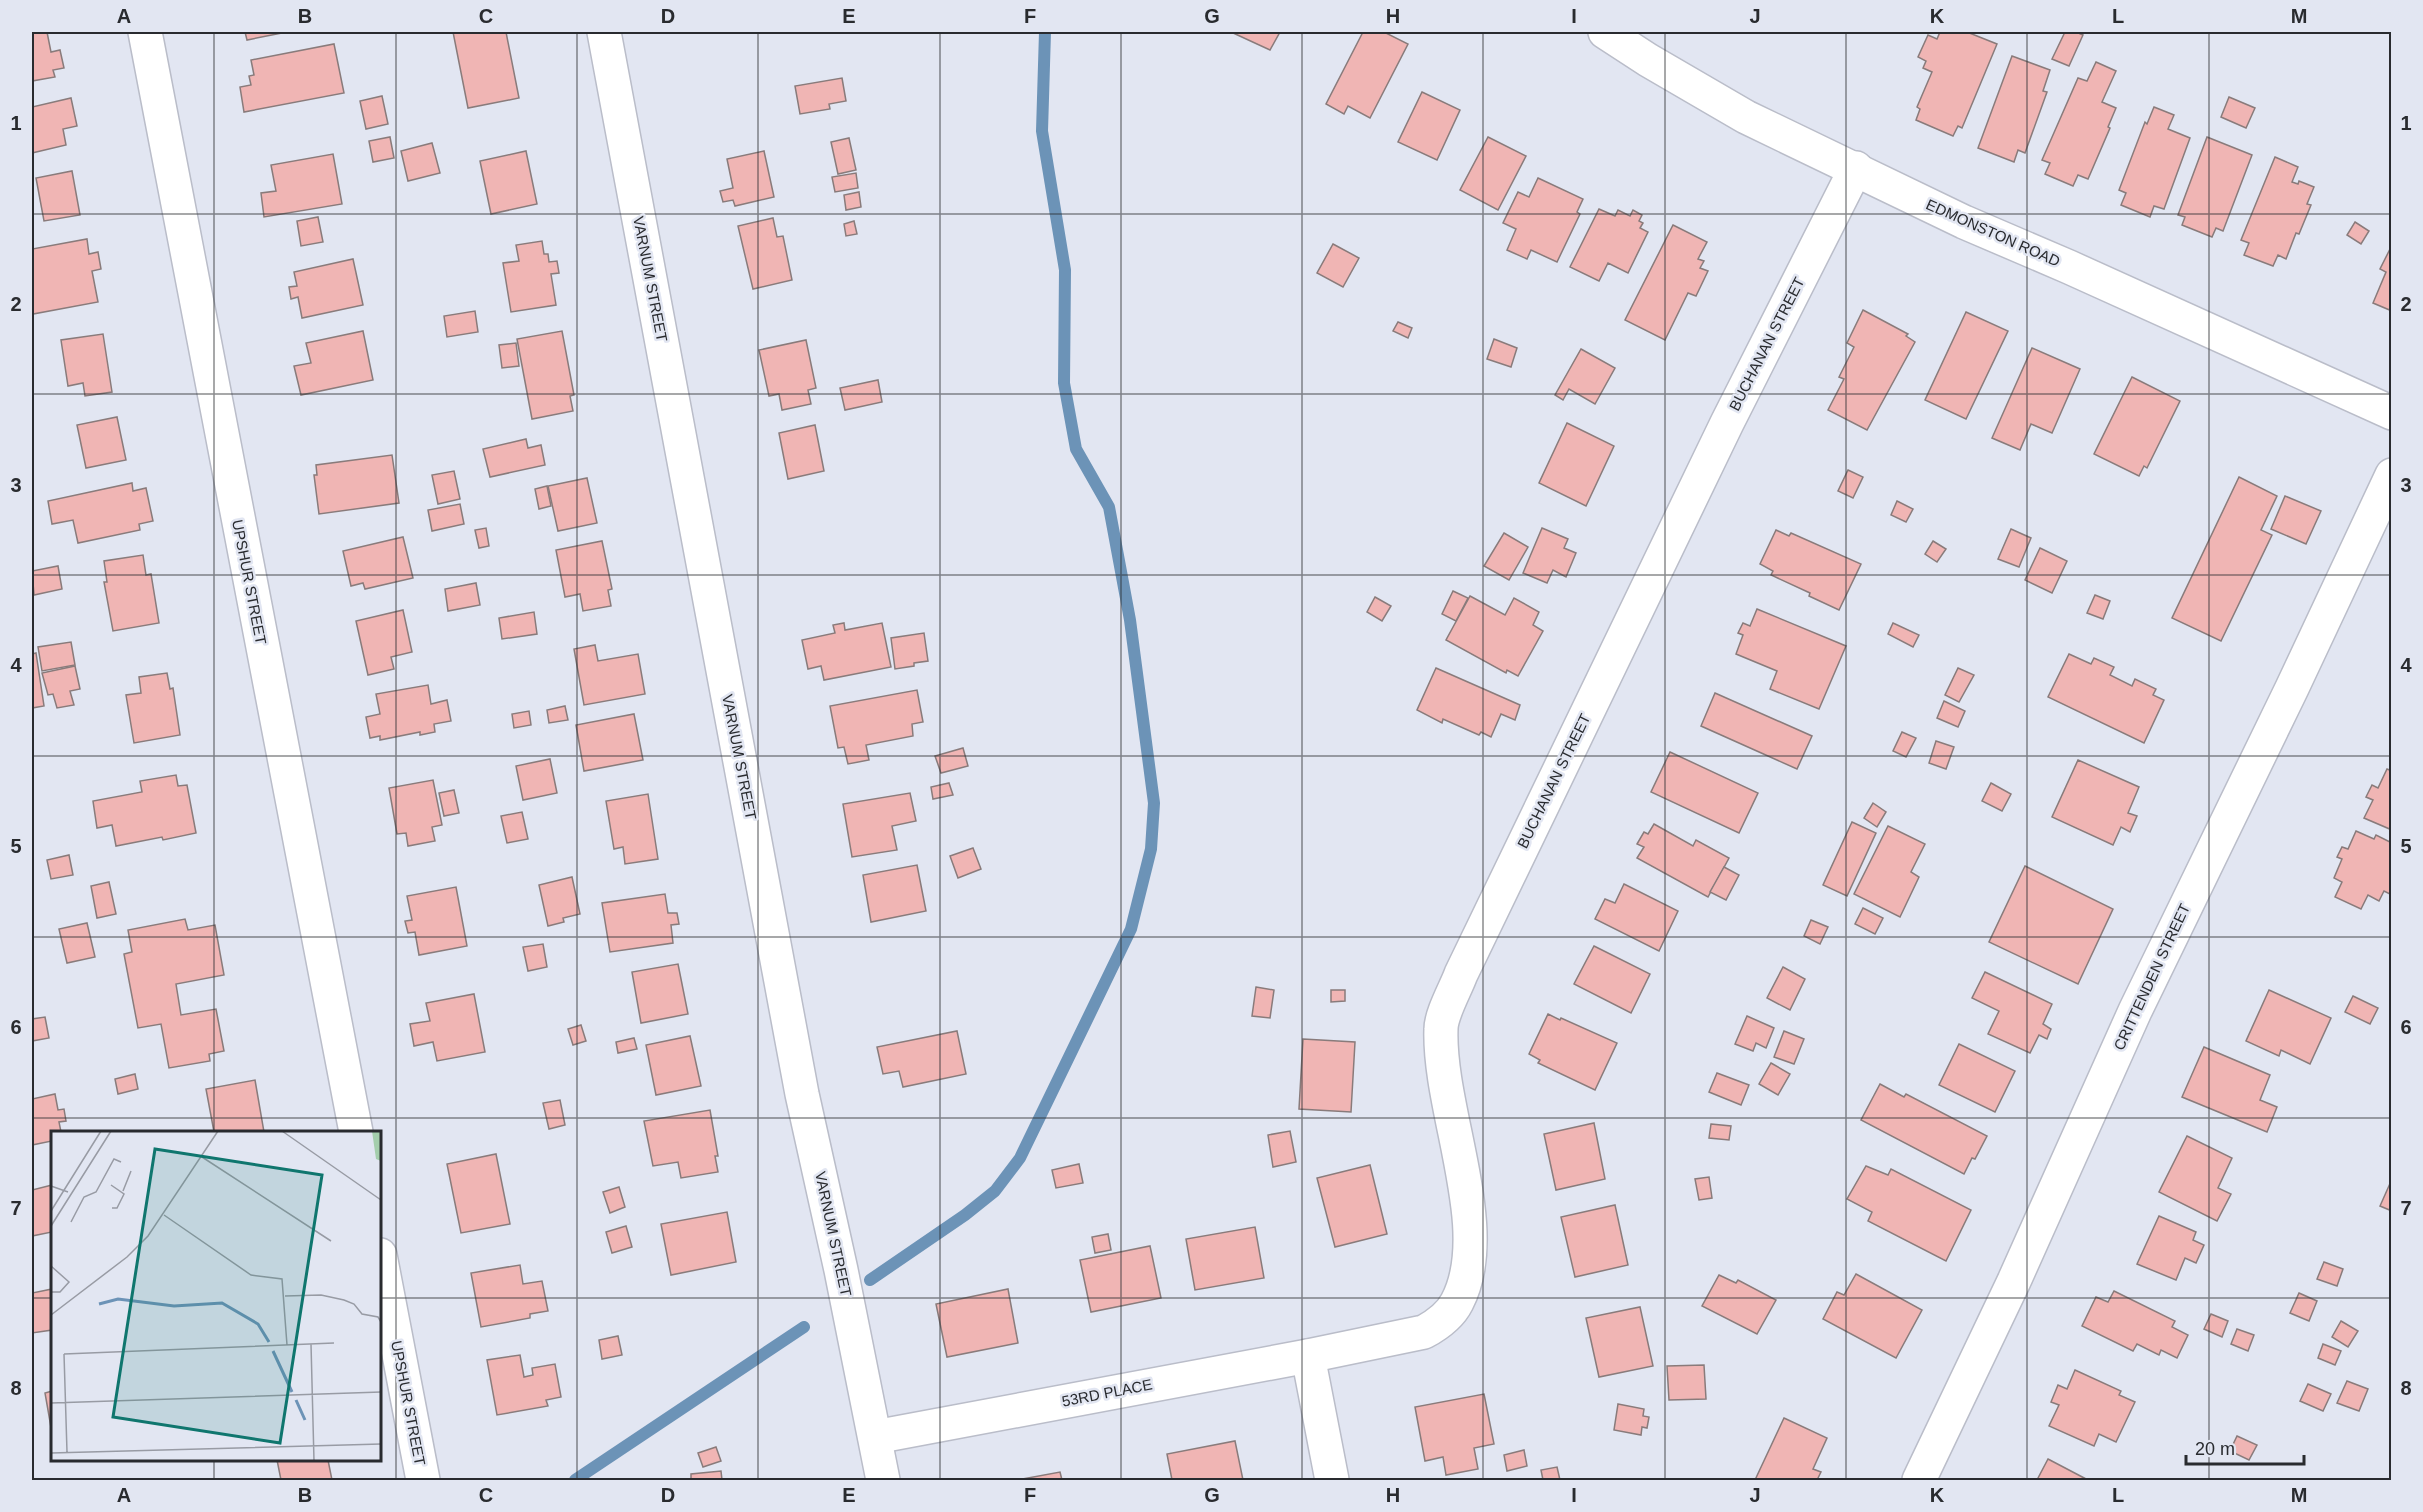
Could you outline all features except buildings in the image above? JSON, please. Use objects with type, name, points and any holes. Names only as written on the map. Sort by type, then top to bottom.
[{"type":"street","name":"UPSHUR STREET","points":[[145,32],[356,1131]]},
{"type":"street","name":"VARNUM STREET","points":[[604,32],[802,1094],[883,1480]]},
{"type":"street","name":"EDMONSTON ROAD","points":[[1605,32],[1746,117],[1964,222],[2391,413]]},
{"type":"street","name":"BUCHANAN STREET","points":[[1339,1350],[1424,1332],[1441,1323],[1457,1304],[1466,1281],[1471,1250],[1469,1214],[1443,1077],[1441,1026],[1461,974],[1722,434],[1856,168]]},
{"type":"street","name":"CRITTENDEN STREET","points":[[1919,1480],[2014,1281],[2135,1011],[2292,688],[2391,476]]},
{"type":"street","name":"UPSHUR STREET","points":[[381,1260],[423,1480]]},
{"type":"street","name":"53RD PLACE","points":[[874,1437],[1339,1350]]},
{"type":"street","points":[[1308,1356],[1332,1480]]},
{"type":"waterway","points":[[870,1280],[965,1215],[995,1191],[1020,1158],[1131,929],[1151,849],[1154,803],[1130,620],[1109,507],[1076,449],[1064,383],[1065,270],[1042,131],[1045,32]]},
{"type":"waterway","points":[[575,1480],[804,1327]]}]
